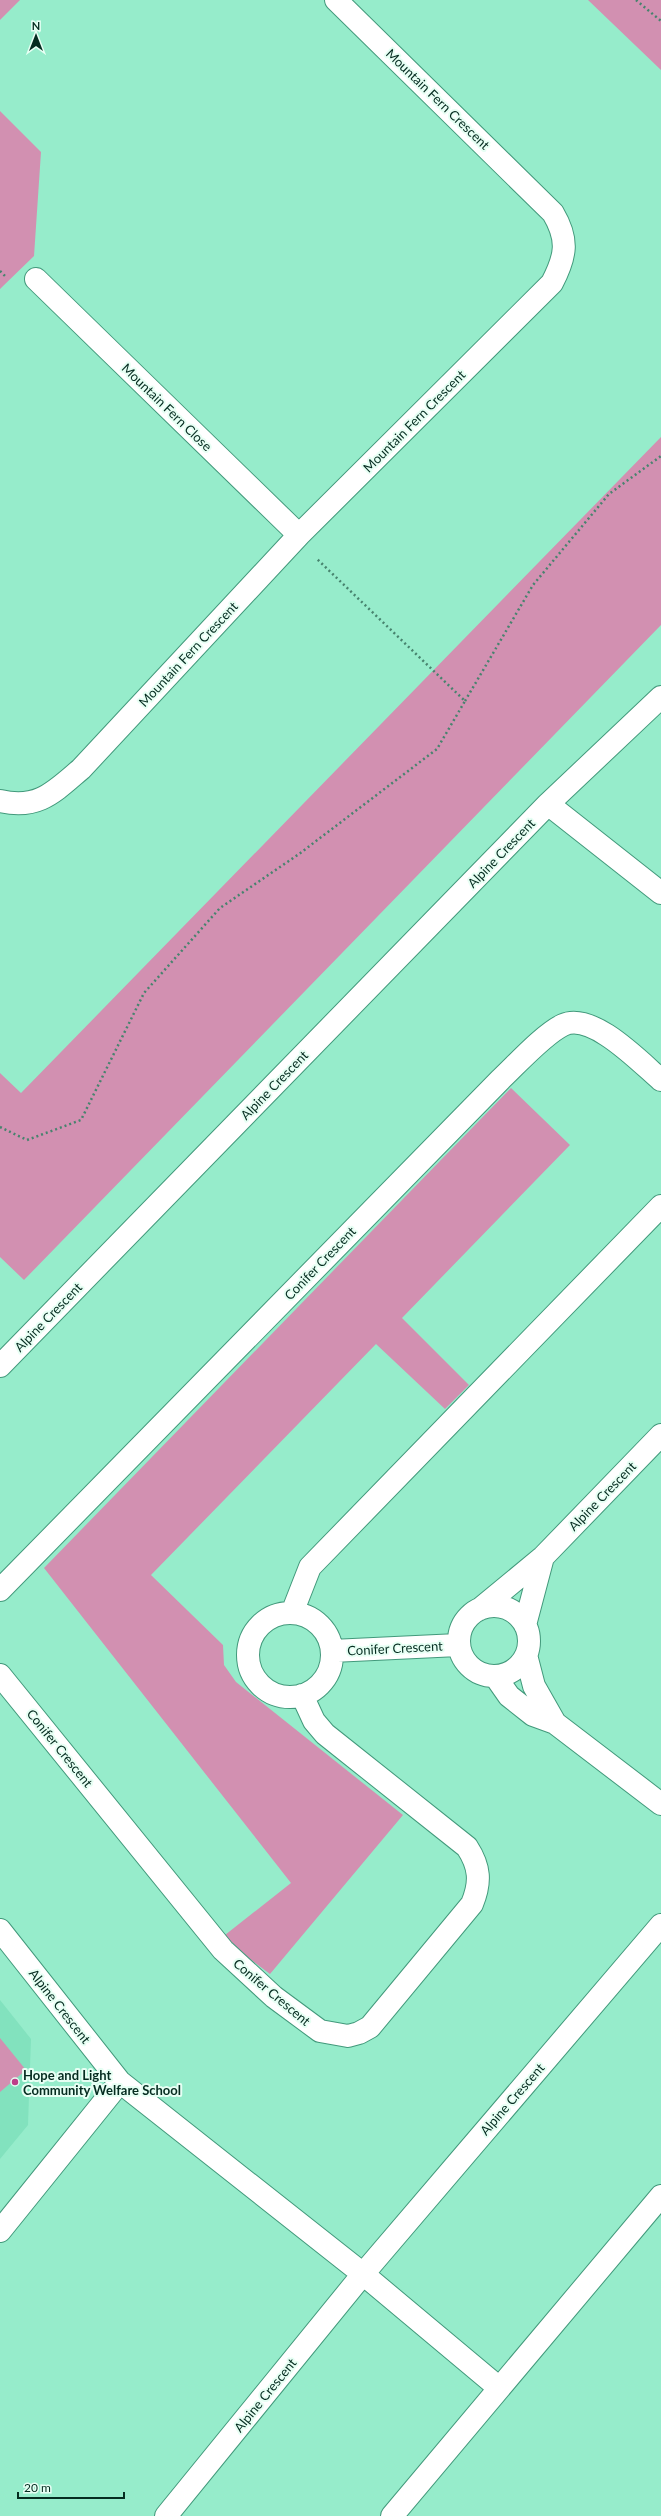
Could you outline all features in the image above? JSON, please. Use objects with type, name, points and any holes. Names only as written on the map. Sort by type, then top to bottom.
[{"type":"street","name":"Mountain Fern Crescent","points":[[0,801],[21,805],[38,801],[60,787],[81,769],[299,534],[552,283],[561,265],[563,231],[553,213],[336,0]]},
{"type":"street","name":"Mountain Fern Close","points":[[36,279],[299,534]]},
{"type":"street","name":"Alpine Crescent","points":[[0,1366],[548,804],[661,698]]},
{"type":"street","points":[[548,804],[661,893]]},
{"type":"street","name":"Conifer Crescent","points":[[0,1590],[501,1079],[554,1031],[565,1024],[580,1023],[595,1029],[609,1036],[661,1080]]},
{"type":"street","points":[[292,1613],[310,1567],[661,1206]]},
{"type":"street","name":"Alpine Crescent","points":[[480,1609],[543,1557],[661,1435]]},
{"type":"street","name":"Alpine Crescent","points":[[525,1625],[543,1557]]},
{"type":"street","points":[[526,1655],[515,1669],[506,1675],[495,1676],[475,1671],[467,1664],[458,1645],[463,1623],[480,1609],[491,1606],[502,1607],[513,1611],[525,1625],[529,1639],[526,1655],[534,1686],[555,1723]]},
{"type":"street","points":[[292,1613],[304,1615],[324,1629],[332,1651],[332,1663],[328,1675],[320,1685],[302,1695],[285,1696],[272,1693],[260,1685],[252,1673],[248,1659],[249,1645],[255,1632],[265,1621],[278,1615],[292,1613]]},
{"type":"street","name":"Conifer Crescent","points":[[332,1651],[458,1645]]},
{"type":"street","name":"Conifer Crescent","points":[[0,1674],[223,1950],[274,1997],[320,2032],[348,2036],[359,2033],[370,2027],[472,1904],[477,1891],[476,1861],[467,1847],[325,1734],[314,1721],[302,1695]]},
{"type":"street","points":[[495,1676],[509,1696],[533,1715],[555,1723],[661,1804]]},
{"type":"street","name":"Alpine Crescent","points":[[166,2516],[363,2274],[661,1925]]},
{"type":"street","name":"Alpine Crescent","points":[[0,1930],[120,2082],[363,2274],[498,2387]]},
{"type":"street","points":[[0,2232],[120,2082]]},
{"type":"street","points":[[392,2516],[498,2387],[661,2196]]},
{"type":"path","points":[[636,0],[661,21]]},
{"type":"path","points":[[0,1127],[27,1140],[81,1120],[144,993],[220,908],[299,854],[437,750],[533,585],[609,494],[661,456]]},
{"type":"path","points":[[299,534],[312,554],[465,701]]},
{"type":"shaded area","points":[[0,0],[20,0],[0,20]]},
{"type":"shaded area","points":[[588,0],[661,0],[661,70]]},
{"type":"shaded area","points":[[0,111],[41,152],[34,256],[0,289]]},
{"type":"shaded area","points":[[661,437],[661,625],[24,1280],[0,1257],[0,1073],[21,1093]]},
{"type":"shaded area","points":[[511,1088],[570,1145],[402,1318],[469,1385],[445,1409],[376,1344],[151,1575],[223,1645],[224,1665],[236,1682],[403,1815],[270,1974],[234,1947],[225,1935],[291,1883],[44,1568]]},
{"type":"shaded area","name":"Hope and Light Community Welfare School","points":[[0,2000],[31,2039],[28,2125],[0,2159]]},
{"type":"shaded area","points":[[0,2038],[26,2070],[0,2092]]},
{"type":"place","name":"Hope and Light Community Welfare School","points":[[15,2082]]}]
